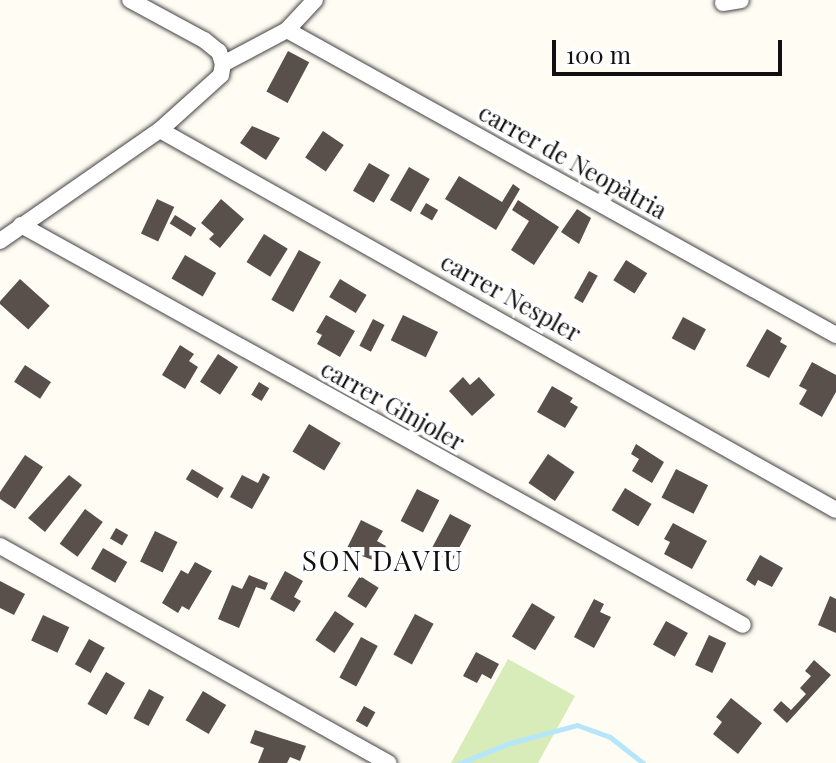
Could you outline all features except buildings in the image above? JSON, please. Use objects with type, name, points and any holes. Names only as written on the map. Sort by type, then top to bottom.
[{"type":"street","points":[[0,241],[160,130],[221,75],[223,64],[219,52],[204,40],[130,0]]},
{"type":"street","points":[[223,64],[287,30],[315,0]]},
{"type":"street","points":[[723,3],[741,0]]},
{"type":"street","name":"carrer de Neopàtria","points":[[287,30],[836,335]]},
{"type":"street","name":"carrer Nespler","points":[[160,130],[836,510]]},
{"type":"street","name":"carrer Ginjoler","points":[[21,225],[743,625]]},
{"type":"street","points":[[0,546],[389,763]]},
{"type":"green space","points":[[508,659],[575,696],[538,763],[451,763]]},
{"type":"waterway","points":[[460,763],[510,743],[577,725],[610,737],[643,763]]},
{"type":"district","name":"SON DAVIU","points":[[383,560]]}]
